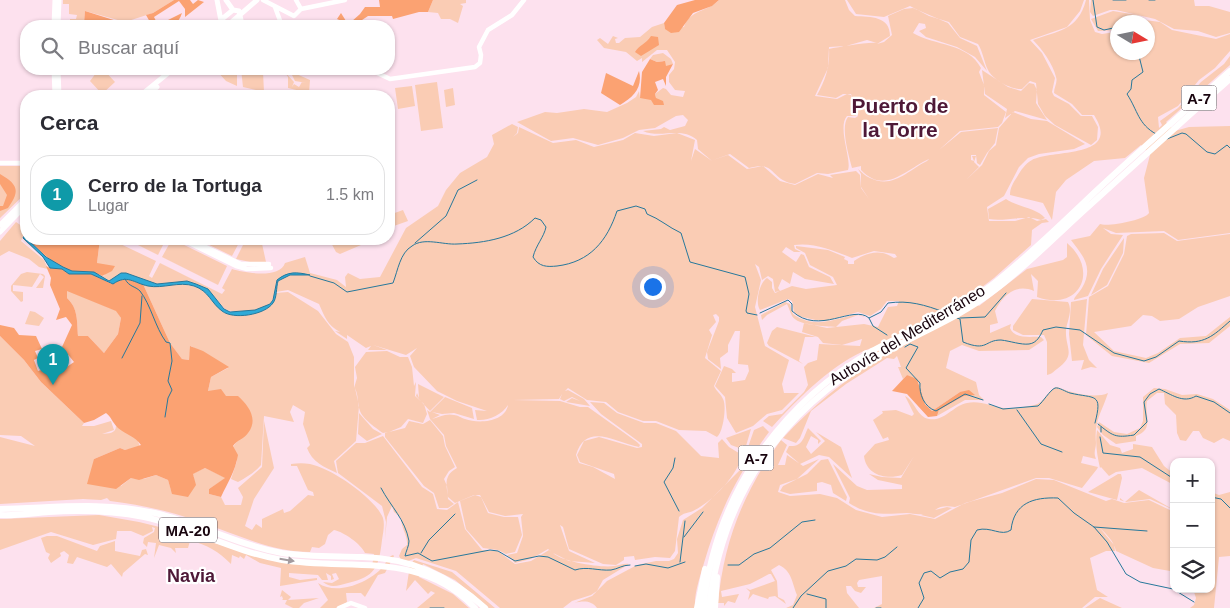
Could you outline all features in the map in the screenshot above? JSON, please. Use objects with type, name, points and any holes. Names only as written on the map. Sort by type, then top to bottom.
[{"type":"highway","name":"Autovía del Mediterráneo","points":[[703,608],[708,574],[721,526],[733,497],[752,463],[787,418],[839,372],[937,326],[1016,273],[1230,71]]},
{"type":"highway","name":"Autovía del Mediterráneo","points":[[1171,127],[1230,79]]},
{"type":"highway","name":"Autovía del Mediterráneo","points":[[709,608],[715,571],[724,538],[748,482],[775,441],[808,405],[875,354]]},
{"type":"highway","name":"MA-20","points":[[0,509],[85,505],[123,508],[156,513],[280,552],[312,557],[414,565],[444,577],[467,592],[484,608]]},
{"type":"highway","name":"MA-20","points":[[0,515],[83,511],[115,512],[146,517],[279,559],[303,563],[373,561],[429,576],[456,591],[475,608]]},
{"type":"highway","points":[[697,608],[706,566],[716,534],[721,526]]},
{"type":"highway","points":[[715,608],[724,538]]},
{"type":"main road","points":[[54,20],[55,0]]},
{"type":"main road","points":[[58,20],[59,0]]},
{"type":"main road","points":[[217,0],[222,19],[257,0]]},
{"type":"main road","points":[[226,0],[238,12],[241,20]]},
{"type":"main road","points":[[229,20],[252,0]]},
{"type":"main road","points":[[232,20],[238,12]]},
{"type":"main road","points":[[54,75],[55,90]]},
{"type":"main road","points":[[58,75],[59,90]]},
{"type":"main road","points":[[147,90],[166,75]]},
{"type":"main road","points":[[153,90],[171,75]]},
{"type":"main road","points":[[0,225],[20,205]]},
{"type":"main road","points":[[0,232],[20,211]]},
{"type":"street","points":[[263,0],[270,1],[275,6],[294,16],[301,9],[345,0]]},
{"type":"street","points":[[296,0],[301,9]]},
{"type":"street","points":[[382,75],[390,79],[475,67],[480,63],[481,55],[478,46],[486,34],[512,15],[524,0]]},
{"type":"street","points":[[275,6],[280,20]]},
{"type":"street","points":[[278,14],[283,10]]},
{"type":"street","points":[[0,163],[20,163]]},
{"type":"street","points":[[193,245],[236,266],[247,269],[270,266],[241,264],[201,245]]},
{"type":"street","points":[[339,608],[351,603],[365,608]]},
{"type":"shaded area","points":[[63,0],[174,0],[153,13],[131,20],[118,20],[85,11],[84,20],[70,20],[76,19],[77,15],[69,14],[69,4],[63,4]]},
{"type":"shaded area","points":[[174,0],[190,0],[193,4],[198,0],[204,2],[185,17],[185,9],[179,1],[154,17],[156,20],[149,20],[146,15],[153,13]]},
{"type":"shaded area","points":[[379,0],[433,0],[428,12],[419,12],[393,19],[392,16],[368,16],[362,20],[353,20],[365,7],[380,7]]},
{"type":"shaded area","points":[[433,0],[466,0],[466,3],[460,4],[463,6],[458,23],[450,19],[441,19],[438,13],[428,12]]},
{"type":"shaded area","points":[[695,0],[719,0],[712,6],[693,13],[679,32],[671,33],[665,29],[664,23],[677,5]]},
{"type":"shaded area","points":[[719,0],[845,0],[849,10],[855,16],[878,19],[887,25],[890,36],[877,44],[884,42],[892,35],[888,16],[904,9],[913,8],[948,23],[960,38],[977,46],[987,71],[975,57],[957,47],[926,37],[919,31],[926,28],[925,24],[919,23],[913,33],[960,49],[968,54],[981,68],[979,72],[984,85],[984,95],[1006,112],[1002,123],[998,127],[960,131],[939,150],[961,132],[998,128],[995,143],[987,153],[980,165],[977,163],[976,155],[971,155],[971,160],[974,161],[972,156],[976,156],[974,162],[979,167],[966,180],[982,165],[989,151],[996,145],[999,128],[1013,112],[1031,119],[1047,121],[1085,144],[1074,149],[1039,154],[1028,158],[1019,167],[1004,196],[987,207],[989,221],[1015,221],[1029,217],[1037,221],[1046,219],[1049,222],[1042,223],[1032,230],[1031,245],[994,278],[969,297],[979,306],[1027,269],[1063,260],[1067,257],[1067,243],[1077,254],[1082,265],[1083,276],[1080,286],[1074,294],[1064,299],[1052,300],[1037,297],[1038,281],[1031,274],[1034,291],[1027,289],[1015,290],[1002,300],[995,311],[998,323],[990,325],[990,333],[1011,324],[1012,332],[1019,336],[1041,337],[1044,340],[1029,350],[979,351],[962,345],[950,351],[946,368],[976,382],[979,395],[984,400],[965,400],[937,416],[939,410],[964,396],[970,396],[960,392],[932,411],[923,398],[919,383],[907,375],[903,379],[898,367],[901,367],[897,356],[894,359],[887,358],[846,384],[811,411],[796,443],[783,438],[805,416],[828,395],[878,360],[871,348],[843,362],[817,382],[772,427],[763,421],[769,416],[782,414],[804,392],[808,385],[804,367],[808,363],[817,360],[819,344],[860,346],[862,339],[842,345],[823,343],[818,337],[802,332],[804,323],[827,328],[864,324],[878,327],[888,307],[897,306],[899,301],[887,301],[881,309],[870,316],[858,312],[827,321],[798,316],[794,312],[792,301],[788,299],[760,310],[758,298],[760,288],[767,278],[772,282],[772,288],[775,293],[780,291],[775,292],[773,279],[768,276],[762,280],[759,267],[755,264],[761,280],[755,307],[765,346],[789,360],[782,384],[784,393],[799,393],[782,410],[767,414],[753,426],[736,433],[727,418],[725,397],[715,386],[724,366],[736,373],[732,373],[732,382],[745,380],[749,371],[748,365],[738,364],[740,331],[735,331],[728,345],[728,352],[720,358],[721,369],[708,359],[707,352],[719,321],[719,317],[716,314],[713,315],[716,322],[709,330],[712,335],[705,358],[721,371],[714,386],[722,397],[725,407],[723,425],[717,437],[706,431],[679,430],[656,421],[643,421],[618,412],[606,402],[587,400],[568,388],[565,391],[568,390],[584,399],[590,406],[566,402],[572,398],[580,401],[572,397],[564,401],[560,399],[562,394],[559,399],[513,400],[560,401],[580,407],[588,407],[640,445],[639,447],[612,439],[594,436],[585,441],[599,437],[637,448],[642,447],[642,444],[601,414],[590,402],[604,403],[617,413],[644,423],[656,423],[676,431],[701,456],[719,458],[718,443],[722,439],[729,447],[742,455],[740,463],[730,479],[716,495],[700,507],[679,517],[675,551],[670,558],[655,557],[635,560],[634,556],[624,557],[624,560],[616,565],[603,564],[569,549],[563,527],[560,525],[569,551],[595,563],[572,561],[582,564],[616,566],[629,564],[603,580],[597,591],[591,595],[572,601],[563,608],[500,608],[456,571],[416,558],[403,563],[399,556],[407,542],[401,518],[394,512],[392,506],[387,517],[385,540],[386,522],[382,506],[338,473],[336,461],[356,443],[365,443],[383,436],[422,487],[433,494],[437,509],[447,510],[458,502],[465,529],[482,550],[498,551],[515,564],[531,561],[549,550],[552,552],[548,549],[531,559],[515,563],[507,555],[517,553],[523,536],[521,517],[523,514],[505,516],[489,512],[480,495],[474,495],[455,503],[448,497],[448,477],[457,468],[446,446],[444,435],[430,419],[427,410],[430,412],[445,397],[472,408],[474,419],[454,413],[442,414],[432,412],[440,415],[432,419],[457,415],[471,421],[484,421],[502,415],[508,405],[494,417],[477,420],[475,410],[487,411],[457,401],[437,391],[414,367],[410,356],[417,348],[406,355],[373,345],[387,350],[368,350],[371,346],[366,348],[347,335],[347,339],[335,331],[340,332],[329,323],[319,304],[288,290],[276,292],[278,281],[290,275],[299,275],[300,273],[289,273],[277,280],[273,300],[265,308],[236,312],[225,309],[213,295],[187,281],[157,284],[118,275],[109,281],[102,276],[105,275],[97,263],[99,245],[123,245],[156,261],[149,276],[152,278],[160,263],[222,294],[225,290],[222,288],[232,269],[262,274],[269,273],[282,268],[285,263],[305,257],[310,273],[337,280],[346,287],[345,277],[348,273],[360,279],[380,277],[406,228],[438,206],[446,190],[460,173],[487,157],[494,144],[492,135],[512,124],[518,127],[517,133],[513,137],[518,133],[519,127],[553,143],[576,140],[594,147],[623,140],[635,133],[654,136],[676,133],[657,134],[643,131],[664,127],[670,130],[685,126],[688,120],[683,115],[676,116],[655,128],[639,130],[623,138],[598,145],[573,138],[551,141],[517,122],[545,112],[557,113],[584,109],[607,112],[627,103],[636,97],[639,91],[640,98],[656,98],[655,94],[663,88],[671,95],[683,97],[685,91],[675,90],[669,82],[669,75],[674,69],[675,62],[667,50],[657,50],[642,62],[642,58],[637,61],[626,52],[604,48],[597,40],[600,38],[608,44],[613,36],[618,38],[615,39],[616,43],[619,43],[625,38],[640,37],[652,27],[664,23],[665,29],[684,27],[690,17]],"holes":[[[867,40],[877,43],[846,46]],[[846,46],[829,49],[828,66],[829,47]],[[827,69],[817,95],[836,98],[847,94],[837,99],[815,96]],[[847,94],[851,94],[858,116],[855,118],[848,117],[845,127],[846,142],[852,168],[861,166],[861,170],[870,177],[878,180],[887,180],[895,178],[929,159],[900,177],[886,181],[878,181],[870,178],[858,169],[861,174],[861,187],[869,199],[861,188],[860,175],[856,171],[830,175],[833,178],[818,174],[795,185],[780,181],[764,167],[769,168],[781,179],[795,184],[817,173],[828,174],[848,170],[844,121],[847,116],[856,116],[851,95]],[[678,133],[697,140],[698,149],[712,161],[695,149],[691,161],[695,140]],[[730,154],[749,168],[761,166],[747,169],[728,155],[713,160]],[[794,245],[817,246],[852,258],[874,251],[895,254],[897,257],[894,258],[884,253],[874,253],[859,258],[854,261],[854,264],[848,264],[848,261],[844,259],[845,257],[828,250],[796,246],[796,248],[805,253],[810,265],[833,277],[837,285],[806,289],[792,286],[780,291],[778,288],[782,279],[790,284],[793,272],[805,279],[834,284],[830,277],[809,267],[804,255],[801,254],[796,262],[782,252],[786,247],[794,252],[801,252],[795,249]],[[583,442],[577,455],[580,462],[614,474],[615,479],[593,467],[579,463],[576,455]]]},
{"type":"shaded area","points":[[847,0],[1084,0],[1080,11],[1067,27],[1030,40],[1042,53],[1055,78],[1052,92],[1054,96],[1069,104],[1081,116],[1092,116],[1098,127],[1097,140],[1091,145],[1055,125],[1045,116],[1038,104],[1036,83],[1030,81],[1022,89],[1018,89],[1003,84],[990,74],[978,44],[960,37],[949,22],[929,16],[910,6],[884,17],[856,14]]},
{"type":"shaded area","points":[[1086,0],[1089,0],[1090,20],[1095,32],[1102,34],[1110,33],[1110,60],[1155,60],[1155,21],[1160,22],[1172,30],[1216,39],[1230,34],[1230,51],[1215,68],[1199,80],[1178,106],[1158,117],[1159,128],[1162,125],[1160,121],[1178,108],[1201,82],[1224,64],[1230,56],[1230,65],[1166,122],[1175,131],[1189,127],[1230,126],[1230,233],[1178,240],[1164,231],[1116,233],[1103,228],[1111,234],[1123,235],[1101,269],[1088,296],[1074,300],[1085,281],[1087,268],[1086,262],[1071,240],[1090,236],[1100,224],[1110,225],[1126,222],[1141,218],[1149,213],[1144,178],[1150,155],[1141,145],[1125,158],[1094,161],[1066,180],[1056,192],[1052,220],[1043,203],[1010,195],[1012,186],[1020,172],[1032,160],[1082,150],[1092,146],[1099,139],[1100,129],[1094,115],[1082,115],[1072,104],[1054,93],[1057,81],[1055,72],[1047,57],[1033,40],[1066,28],[1078,18]]},
{"type":"shaded area","points":[[1091,0],[1194,0],[1195,6],[1209,6],[1230,12],[1230,33],[1216,37],[1198,31],[1174,29],[1155,19],[1155,15],[1138,15],[1110,10],[1093,16],[1090,12]]},
{"type":"shaded area","points":[[85,11],[114,20],[84,20]]},
{"type":"shaded area","points":[[1113,11],[1137,15],[1110,15],[1110,30],[1098,31],[1091,19]]},
{"type":"shaded area","points":[[182,13],[178,20],[168,20]]},
{"type":"shaded area","points":[[341,13],[345,20],[337,19]]},
{"type":"shaded area","points":[[651,36],[658,37],[659,45],[641,56],[635,52],[647,41]]},
{"type":"shaded area","points":[[663,53],[671,59],[673,64],[666,67],[663,61],[657,62],[650,59],[653,55]]},
{"type":"shaded area","points":[[650,59],[657,62],[665,61],[666,66],[673,64],[666,77],[666,86],[663,79],[655,82],[658,90],[655,94],[656,98],[663,101],[664,105],[654,105],[651,100],[640,98],[642,72]]},
{"type":"shaded area","points":[[982,70],[1008,87],[1021,91],[1029,83],[1034,84],[1037,90],[1036,103],[1047,120],[1015,111],[1005,118],[1007,109],[985,94]]},
{"type":"shaded area","points":[[639,71],[640,82],[636,91],[620,105],[601,93],[606,73],[633,86]]},
{"type":"shaded area","points":[[94,75],[109,75],[115,82],[106,90],[98,90],[90,81]]},
{"type":"shaded area","points":[[220,75],[237,75],[237,86],[226,81]]},
{"type":"shaded area","points":[[242,75],[263,75],[264,90],[243,87]]},
{"type":"shaded area","points":[[287,75],[294,82],[292,87],[294,84],[299,87],[302,82],[295,81],[292,75],[299,75],[310,80],[309,90],[288,88]]},
{"type":"shaded area","points":[[437,82],[443,128],[421,131],[415,85]]},
{"type":"shaded area","points":[[412,86],[415,106],[398,109],[395,88]]},
{"type":"shaded area","points":[[453,88],[455,105],[446,107],[444,90]]},
{"type":"shaded area","points":[[0,166],[20,166],[20,199],[0,218]]},
{"type":"shaded area","points":[[0,174],[13,184],[16,192],[8,208],[0,211],[0,206],[3,206],[7,195],[0,184]]},
{"type":"shaded area","points":[[1006,199],[1037,212],[1045,218],[1041,220],[1035,218],[989,219],[988,209]]},
{"type":"shaded area","points":[[403,210],[408,221],[395,226],[395,213]]},
{"type":"shaded area","points":[[16,222],[20,225],[20,245],[26,245],[44,260],[48,269],[39,267],[29,259],[9,251],[0,256],[0,241]]},
{"type":"shaded area","points":[[1164,233],[1177,241],[1230,234],[1230,296],[1198,307],[1179,319],[1160,321],[1152,316],[1143,315],[1131,326],[1094,332],[1114,351],[1146,358],[1158,353],[1180,338],[1206,336],[1230,317],[1230,326],[1209,343],[1180,344],[1149,363],[1112,356],[1086,335],[1089,297],[1108,286],[1124,254],[1127,236],[1131,234]]},
{"type":"shaded area","points":[[1124,238],[1123,253],[1107,285],[1091,295],[1103,269]]},
{"type":"shaded area","points":[[34,245],[99,245],[97,263],[115,266],[112,271],[102,276],[93,273],[76,272],[65,269]]},
{"type":"shaded area","points":[[138,245],[163,245],[158,255]]},
{"type":"shaded area","points":[[169,245],[184,245],[227,266],[218,285],[162,257]]},
{"type":"shaded area","points":[[209,245],[238,245],[232,256]]},
{"type":"shaded area","points":[[243,245],[262,245],[266,262],[250,262],[236,259]]},
{"type":"shaded area","points":[[332,245],[361,245],[340,254],[336,252]]},
{"type":"shaded area","points":[[46,266],[62,269],[69,274],[91,274],[112,284],[128,279],[143,284],[170,343],[182,359],[189,360],[190,346],[203,351],[229,367],[211,377],[208,391],[221,389],[226,396],[238,396],[251,413],[252,423],[246,435],[233,446],[238,455],[237,461],[221,497],[209,494],[209,489],[225,478],[205,468],[193,474],[196,485],[188,497],[172,494],[168,480],[156,475],[139,480],[131,478],[116,489],[87,484],[94,459],[120,448],[125,450],[141,445],[118,428],[106,413],[84,423],[41,382],[24,360],[0,336],[0,325],[14,328],[19,335],[36,336],[42,349],[35,351],[38,358],[34,360],[38,371],[54,366],[58,373],[74,362],[62,347],[72,325],[66,317],[56,320],[60,309],[50,285],[51,278]],"holes":[[[67,291],[116,311],[121,318],[118,334],[104,353],[88,336],[78,336],[76,315],[71,302],[67,298]]]},
{"type":"shaded area","points":[[27,272],[43,274],[45,276],[43,288],[36,288],[44,277],[40,274],[32,287],[13,285],[13,291],[23,292],[23,301],[21,302],[11,291],[11,286],[21,274]]},
{"type":"shaded area","points":[[143,284],[156,286],[181,284],[199,288],[220,310],[231,314],[262,311],[273,303],[275,293],[288,292],[318,311],[336,334],[348,342],[354,357],[354,388],[357,378],[355,367],[366,352],[387,351],[400,357],[408,357],[412,367],[414,386],[416,382],[415,396],[424,404],[427,414],[423,423],[408,419],[401,427],[389,432],[405,428],[409,421],[423,424],[430,420],[443,436],[445,446],[455,467],[449,471],[444,479],[447,486],[448,499],[454,504],[448,508],[439,508],[434,493],[424,486],[385,437],[385,433],[388,432],[383,433],[370,423],[361,414],[359,407],[356,441],[334,461],[337,473],[319,464],[309,453],[307,448],[310,445],[303,424],[305,412],[293,405],[290,412],[294,422],[264,416],[261,465],[250,475],[238,482],[231,479],[237,461],[233,447],[248,430],[252,422],[226,396],[208,391],[211,377],[228,368],[191,346],[189,360],[182,359],[170,343]]},
{"type":"shaded area","points":[[67,290],[117,311],[121,318],[118,334],[104,353],[88,336],[78,336],[76,316],[71,302],[67,298]]},
{"type":"shaded area","points":[[1032,299],[1068,302],[1069,305],[1070,312],[1066,330],[1069,351],[1067,359],[1052,373],[1047,375],[1047,342],[1044,335],[1023,335],[1013,330],[1013,326]]},
{"type":"shaded area","points":[[1087,299],[1083,345],[1089,360],[1097,368],[1091,367],[1081,370],[1084,360],[1072,361],[1069,334],[1071,302]]},
{"type":"shaded area","points":[[785,302],[790,304],[793,314],[804,320],[815,322],[825,322],[857,315],[842,321],[836,327],[812,325],[795,319],[787,304],[767,315],[762,320],[761,315]]},
{"type":"shaded area","points":[[30,311],[44,318],[39,326],[25,324]]},
{"type":"shaded area","points":[[777,327],[816,337],[805,337],[799,361],[803,364],[769,346],[767,343],[772,331]]},
{"type":"shaded area","points":[[0,336],[24,360],[41,382],[84,423],[82,426],[94,426],[111,421],[114,430],[102,434],[113,432],[116,429],[116,426],[137,438],[140,447],[125,450],[120,448],[94,459],[121,486],[131,478],[144,479],[156,475],[168,480],[171,490],[194,477],[192,474],[205,468],[226,478],[209,489],[209,494],[221,497],[225,505],[241,505],[243,497],[238,488],[262,467],[264,421],[274,468],[254,499],[245,526],[252,530],[256,524],[262,528],[262,519],[283,509],[284,513],[290,511],[308,495],[314,496],[313,492],[308,490],[297,466],[291,466],[291,464],[305,463],[319,467],[329,471],[362,493],[383,518],[384,526],[381,549],[374,569],[364,578],[335,586],[323,582],[332,583],[339,579],[336,573],[332,574],[334,579],[331,580],[331,576],[326,573],[328,580],[322,580],[318,575],[289,573],[289,577],[300,580],[317,578],[317,580],[280,586],[281,568],[260,563],[246,555],[244,559],[240,556],[239,558],[232,555],[231,564],[212,549],[196,542],[190,541],[188,548],[175,548],[176,553],[171,548],[159,545],[154,558],[156,543],[148,542],[147,547],[143,543],[144,538],[154,532],[155,528],[152,527],[153,531],[143,536],[131,531],[117,531],[116,539],[93,545],[51,532],[0,550],[0,519],[99,515],[184,533],[258,557],[372,566],[374,554],[365,553],[352,539],[334,530],[328,535],[325,544],[319,548],[312,547],[310,552],[295,551],[254,542],[178,515],[110,501],[107,498],[101,500],[83,499],[0,504],[0,437],[35,446],[21,436],[0,435]]},
{"type":"shaded area","points":[[907,375],[917,379],[925,404],[932,411],[960,392],[969,390],[975,395],[964,396],[939,410],[937,416],[928,417],[907,394],[892,391]]},
{"type":"shaded area","points":[[418,384],[444,397],[430,411],[416,396],[417,393],[419,398]]},
{"type":"shaded area","points":[[1057,387],[1090,395],[1108,393],[1097,423],[1096,459],[1083,456],[1081,463],[1098,467],[1082,488],[1049,478],[1036,478],[955,507],[947,506],[940,507],[935,510],[947,507],[952,508],[934,518],[921,515],[923,514],[870,512],[849,503],[850,498],[833,464],[857,486],[867,490],[902,489],[902,485],[878,480],[869,474],[882,477],[901,478],[914,456],[902,475],[890,477],[873,472],[869,468],[864,456],[875,444],[889,440],[888,437],[883,439],[873,420],[883,413],[882,411],[896,410],[912,416],[914,414],[905,396],[925,418],[934,419],[944,416],[962,404],[967,403],[977,402],[1008,408],[1038,404],[1051,390]]},
{"type":"shaded area","points":[[1154,388],[1165,389],[1182,395],[1197,394],[1213,399],[1230,410],[1230,441],[1223,438],[1214,443],[1203,438],[1199,431],[1193,431],[1186,441],[1180,440],[1177,433],[1176,415],[1165,404],[1164,393],[1157,393],[1147,401],[1147,425],[1142,433],[1136,436],[1136,441],[1116,444],[1103,435],[1097,427],[1099,422],[1114,432],[1127,434],[1140,428],[1143,421],[1143,397]]},
{"type":"shaded area","points":[[359,413],[373,429],[382,434],[367,441],[358,434]]},
{"type":"shaded area","points":[[763,426],[769,432],[738,479],[716,527],[698,585],[695,608],[597,608],[587,602],[574,603],[592,596],[607,581],[637,565],[674,559],[678,553],[677,539],[683,520],[702,508],[740,470],[754,430]]},
{"type":"shaded area","points":[[808,428],[821,441],[818,444],[818,440],[811,436],[806,447],[811,454],[825,441],[816,432],[841,447],[852,478],[829,457],[819,455],[800,464],[786,452],[789,446],[800,443]]},
{"type":"shaded area","points":[[751,429],[746,446],[742,449],[731,445],[726,438]]},
{"type":"shaded area","points":[[1097,430],[1110,445],[1120,448],[1122,453],[1133,449],[1133,444],[1152,447],[1164,466],[1170,471],[1170,483],[1142,468],[1116,472],[1109,476],[1100,468],[1096,440]]},
{"type":"shaded area","points":[[781,440],[787,445],[778,465],[785,465],[787,455],[803,466],[819,459],[797,479],[780,485],[778,492],[790,496],[820,494],[837,498],[856,510],[882,517],[910,514],[935,519],[965,503],[1002,493],[1036,479],[1054,480],[1106,501],[1112,499],[1124,503],[1149,500],[1170,510],[1170,571],[1153,568],[1116,551],[1114,545],[1115,551],[1106,551],[1090,558],[1097,590],[1108,597],[1095,597],[1082,608],[874,608],[882,604],[882,576],[859,580],[857,583],[858,587],[866,587],[861,593],[855,591],[851,586],[846,586],[847,593],[859,608],[786,608],[793,605],[797,595],[789,574],[779,565],[771,570],[777,581],[778,597],[784,600],[786,604],[775,596],[768,599],[753,594],[748,600],[750,592],[746,588],[750,590],[775,581],[771,574],[769,574],[750,584],[721,591],[722,597],[739,594],[735,603],[728,601],[724,606],[724,603],[718,603],[725,558],[731,537],[746,497]]},
{"type":"shaded area","points":[[828,459],[847,497],[846,501],[833,493],[831,485],[822,482],[817,483],[817,491],[790,494],[780,491],[783,486],[807,474],[821,460]]},
{"type":"shaded area","points":[[1121,474],[1122,478],[1117,500],[1088,492]]},
{"type":"shaded area","points":[[1139,490],[1170,508],[1150,499],[1125,502]]},
{"type":"shaded area","points":[[1230,492],[1230,556],[1219,557],[1214,608],[1190,608],[1194,605],[1196,598],[1194,593],[1215,593],[1215,494],[1219,495]]},
{"type":"shaded area","points":[[475,495],[481,497],[488,513],[504,517],[518,517],[522,535],[515,552],[506,554],[498,550],[483,548],[466,529],[460,501]]},
{"type":"shaded area","points":[[57,536],[97,551],[100,546],[115,541],[115,551],[140,556],[142,550],[146,549],[148,555],[145,554],[123,573],[122,577],[111,564],[107,567],[77,557],[73,564],[67,563],[69,555],[64,551],[60,553],[61,556],[51,563],[48,558],[50,554],[46,552],[41,538]]},
{"type":"shaded area","points":[[393,555],[385,573],[378,575],[365,597],[361,593],[346,593],[347,602],[336,608],[320,608],[328,600],[318,583],[326,587],[343,588],[361,583],[377,573],[389,557]]},
{"type":"shaded area","points":[[414,560],[452,572],[495,608],[489,608],[455,580],[423,564],[419,577],[453,594],[469,608],[417,608],[435,593],[431,591],[428,594],[415,580],[406,591],[410,565]]},
{"type":"shaded area","points":[[282,590],[291,597],[288,600],[319,598],[304,603],[299,608],[293,608],[285,604],[287,600],[282,600],[282,596],[280,597]]},
{"type":"shaded area","points":[[1100,598],[1122,608],[1085,608]]},
{"type":"water","points":[[30,245],[33,245],[46,257],[63,267],[72,271],[94,272],[109,281],[121,273],[126,273],[157,284],[187,281],[208,289],[224,309],[230,312],[255,310],[270,304],[273,300],[277,280],[285,275],[297,273],[310,275],[290,275],[278,281],[276,296],[269,307],[263,311],[241,316],[227,314],[222,311],[207,294],[194,286],[183,284],[154,287],[127,279],[113,284],[91,274],[69,274],[62,269],[50,268],[43,257]]},
{"type":"waterway","points":[[1093,0],[1097,27],[1104,30],[1110,29]]},
{"type":"waterway","points":[[1113,0],[1126,0]]},
{"type":"waterway","points":[[1149,0],[1155,0]]},
{"type":"waterway","points":[[1140,60],[1143,72],[1132,80],[1131,89],[1127,94],[1145,126],[1156,134]]},
{"type":"waterway","points":[[1167,139],[1182,133],[1186,134],[1207,152],[1215,154],[1227,145],[1230,148]]},
{"type":"waterway","points":[[415,243],[446,216],[458,190],[477,180]]},
{"type":"waterway","points":[[310,276],[334,283],[347,292],[393,283],[405,253],[417,243],[457,244],[489,241],[509,235],[535,218],[541,220],[546,227],[534,253],[533,257],[535,260],[541,265],[547,266],[569,264],[588,255],[596,248],[608,232],[617,211],[636,206],[645,209],[647,214],[681,233],[690,262],[745,277],[749,294],[746,311],[747,313],[757,315]]},
{"type":"waterway","points":[[125,279],[128,284],[140,291],[162,336],[166,342],[170,343],[172,361],[168,381],[172,390],[168,398],[165,417]]},
{"type":"waterway","points":[[960,318],[985,317],[1006,293]]},
{"type":"waterway","points":[[122,358],[140,323],[142,296]]},
{"type":"waterway","points":[[760,313],[788,300],[792,304],[792,311],[802,318],[813,321],[824,321],[854,315],[862,315],[869,318],[881,312],[888,303],[896,302],[917,304],[944,312]]},
{"type":"waterway","points":[[869,318],[873,326],[887,335]]},
{"type":"waterway","points":[[957,318],[960,319],[963,342],[971,345],[982,346],[996,340],[1029,344],[1036,341],[1043,330],[1056,327],[1080,330],[1114,353],[1144,361],[1156,357],[1179,341],[1195,342],[1208,338],[1230,321]]},
{"type":"waterway","points":[[905,347],[910,344],[918,347],[906,368],[920,383],[923,400],[932,409],[936,411],[965,394],[983,400]]},
{"type":"waterway","points":[[989,404],[1003,409],[1038,406],[1051,391],[1057,388],[1095,399],[1098,406],[1095,423]]},
{"type":"waterway","points":[[1098,424],[1114,435],[1134,435],[1147,422],[1144,402],[1150,394],[1159,389],[1182,399],[1196,396],[1214,402],[1230,413]]},
{"type":"waterway","points":[[1017,410],[1041,444],[1062,452]]},
{"type":"waterway","points":[[1101,427],[1101,432]]},
{"type":"waterway","points":[[1100,437],[1103,453],[1140,457],[1170,476]]},
{"type":"waterway","points":[[675,458],[673,468],[664,482],[679,511]]},
{"type":"waterway","points":[[381,488],[407,533],[409,543],[405,556],[418,553],[432,561],[490,550],[498,551],[515,561],[539,556],[548,557],[575,570],[584,568],[611,570],[630,565]]},
{"type":"waterway","points":[[918,608],[924,598],[919,583],[924,573],[931,571],[940,578],[950,572],[963,569],[969,562],[971,540],[977,530],[987,529],[1007,532],[1011,530],[1016,513],[1021,508],[1033,501],[1049,498],[1058,498],[1074,513],[1094,527],[1107,542],[1126,574],[1140,582],[1173,589],[1194,602]]},
{"type":"waterway","points":[[1215,498],[1221,499],[1230,508]]},
{"type":"waterway","points":[[684,537],[703,512]]},
{"type":"waterway","points":[[421,553],[429,540],[455,514]]},
{"type":"waterway","points":[[728,565],[739,565],[754,554],[770,548],[802,522],[815,520]]},
{"type":"waterway","points":[[680,562],[685,521]]},
{"type":"waterway","points":[[1094,527],[1147,531]]},
{"type":"waterway","points":[[793,608],[801,596],[828,571],[846,566],[856,559],[877,560],[885,557],[897,547]]},
{"type":"waterway","points":[[635,566],[646,564],[668,568],[685,562]]},
{"type":"waterway","points":[[807,594],[826,599],[826,608]]},
{"type":"waterway","points":[[430,608],[444,608]]},
{"type":"waterway","points":[[876,608],[881,608]]},
{"type":"place","name":"Cerro de la Tortuga","points":[[53,385]]},
{"type":"district","name":"Puerto de la Torre","points":[[900,117]]},
{"type":"district","name":"Navia","points":[[191,576]]}]
